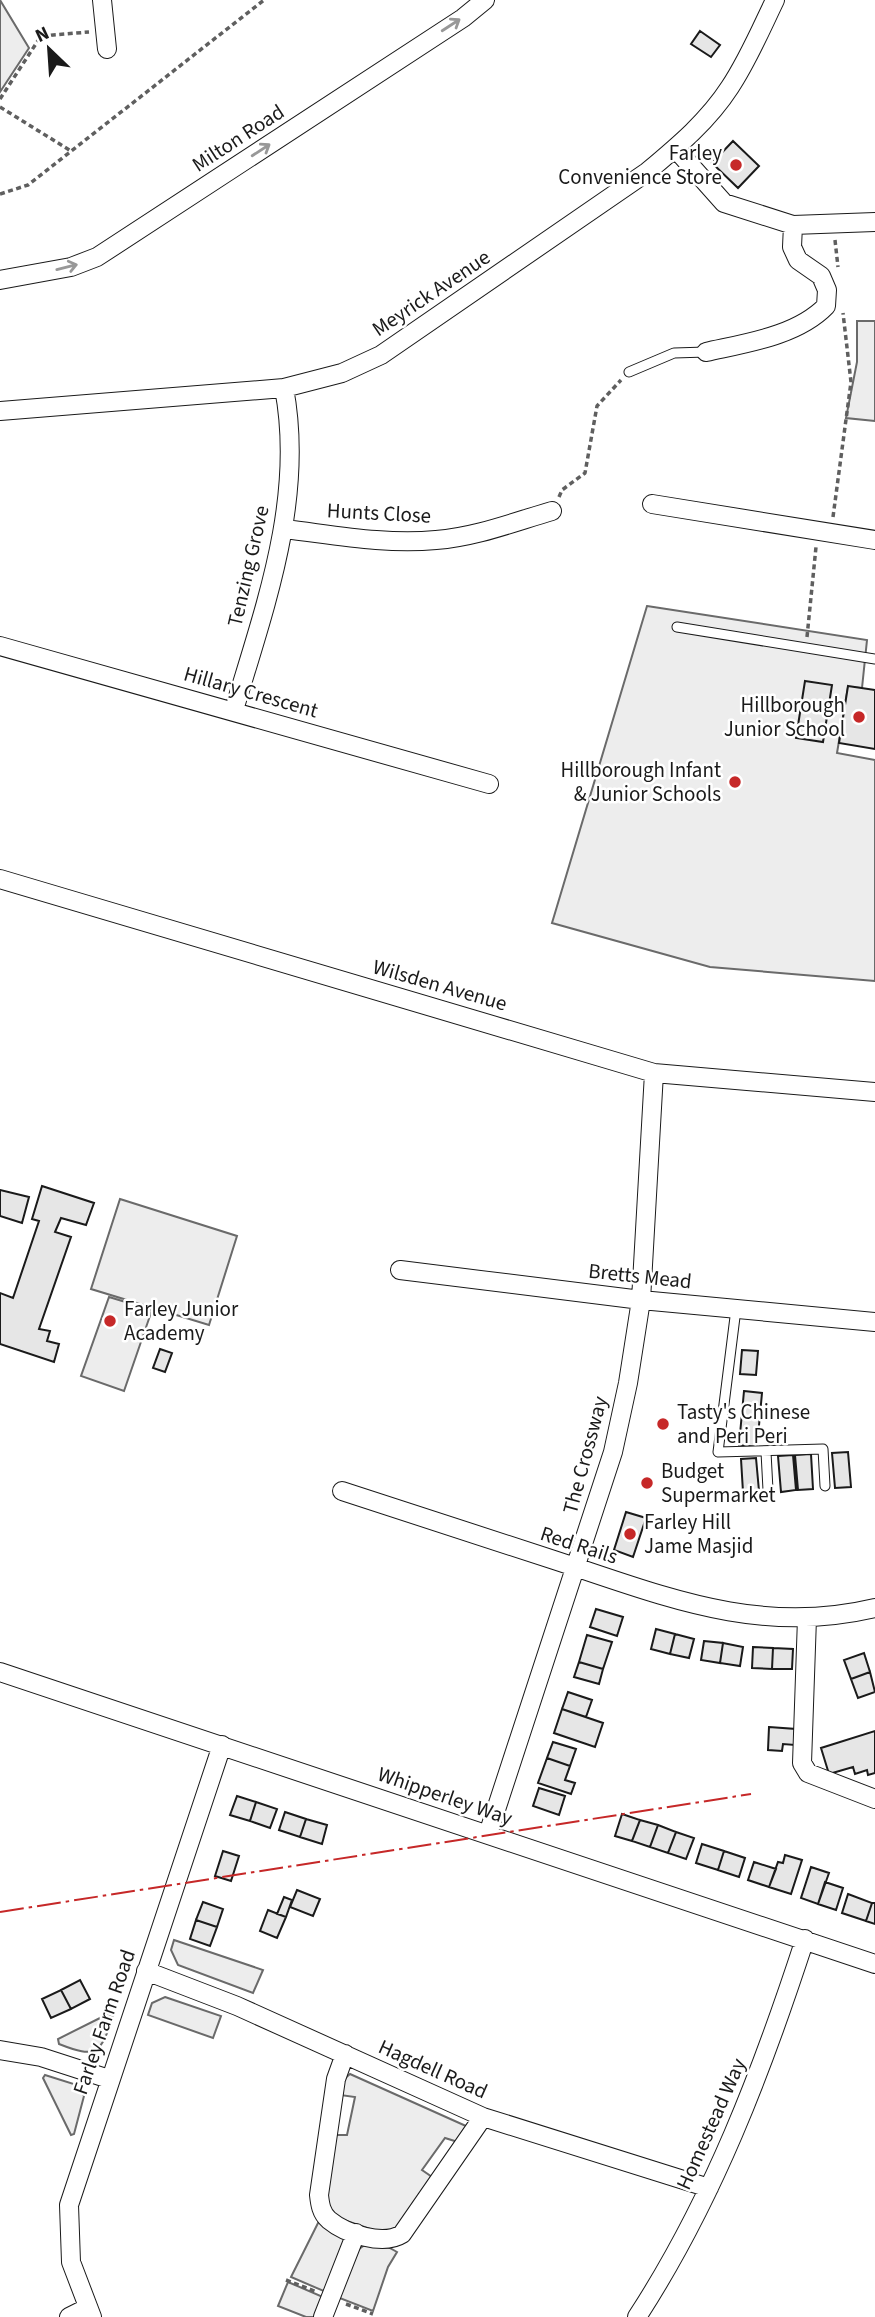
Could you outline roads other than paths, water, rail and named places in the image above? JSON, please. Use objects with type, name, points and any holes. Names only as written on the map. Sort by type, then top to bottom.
[{"type":"street","points":[[102,0],[106,40]]},
{"type":"street","name":"Milton Road","points":[[0,280],[71,267],[97,257],[463,18],[485,0]]},
{"type":"street","name":"Meyrick Avenue","points":[[0,411],[284,388],[342,373],[382,355],[647,172],[676,148],[703,122],[731,86],[775,0]]},
{"type":"street","points":[[676,148],[724,203],[793,225],[875,222]]},
{"type":"street","points":[[706,352],[761,340],[815,317],[826,306],[827,290],[821,276],[798,260],[792,247],[793,225]]},
{"type":"street","name":"Tenzing Grove","points":[[234,710],[285,529],[289,418],[284,388]]},
{"type":"street","points":[[652,504],[875,540]]},
{"type":"street","name":"Hunts Close","points":[[285,529],[378,540],[436,540],[475,534],[552,511]]},
{"type":"street","name":"Hillary Crescent","points":[[0,646],[489,784]]},
{"type":"street","name":"Wilsden Avenue","points":[[0,879],[654,1073],[875,1092]]},
{"type":"street","name":"The Crossway","points":[[488,1834],[613,1452],[641,1300],[654,1073]]},
{"type":"street","name":"Bretts Mead","points":[[400,1270],[641,1300],[875,1322]]},
{"type":"street","name":"Red Rails","points":[[342,1491],[678,1601],[738,1615],[807,1618],[874,1612]]},
{"type":"street","points":[[807,1618],[802,1763],[808,1773],[875,1799]]},
{"type":"street","name":"Whipperley Way","points":[[0,1672],[875,1964]]},
{"type":"street","name":"Farley Farm Road","points":[[90,2312],[69,2250],[69,2206],[222,1745]]},
{"type":"street","name":"Homestead Way","points":[[638,2317],[709,2188],[766,2055],[805,1940]]},
{"type":"street","name":"Hagdell Road","points":[[145,1971],[237,2006],[483,2117],[709,2188]]},
{"type":"street","points":[[0,2050],[41,2057],[109,2079]]},
{"type":"street","points":[[345,2054],[336,2079],[319,2195],[320,2208],[329,2220],[356,2233],[383,2241],[402,2234],[483,2117]]},
{"type":"street","points":[[323,2317],[356,2233]]},
{"type":"street","points":[[69,2317],[90,2312]]},
{"type":"lane","points":[[629,372],[674,353],[706,352]]},
{"type":"lane","points":[[677,627],[875,659]]},
{"type":"lane","points":[[736,1309],[718,1452],[823,1449],[825,1486]]},
{"type":"lane","points":[[766,1452],[768,1490]]},
{"type":"place","name":"Farley Convenience Store","points":[[736,165]]},
{"type":"place","name":"Hillborough Junior School","points":[[859,717]]},
{"type":"place","name":"Hillborough Infant & Junior Schools","points":[[735,782]]},
{"type":"place","name":"Farley Junior Academy","points":[[110,1321]]},
{"type":"place","name":"Tasty's Chinese and Peri Peri","points":[[663,1424]]},
{"type":"place","name":"Budget Supermarket","points":[[647,1483]]},
{"type":"place","name":"Farley Hill Jame Masjid","points":[[630,1534]]}]
